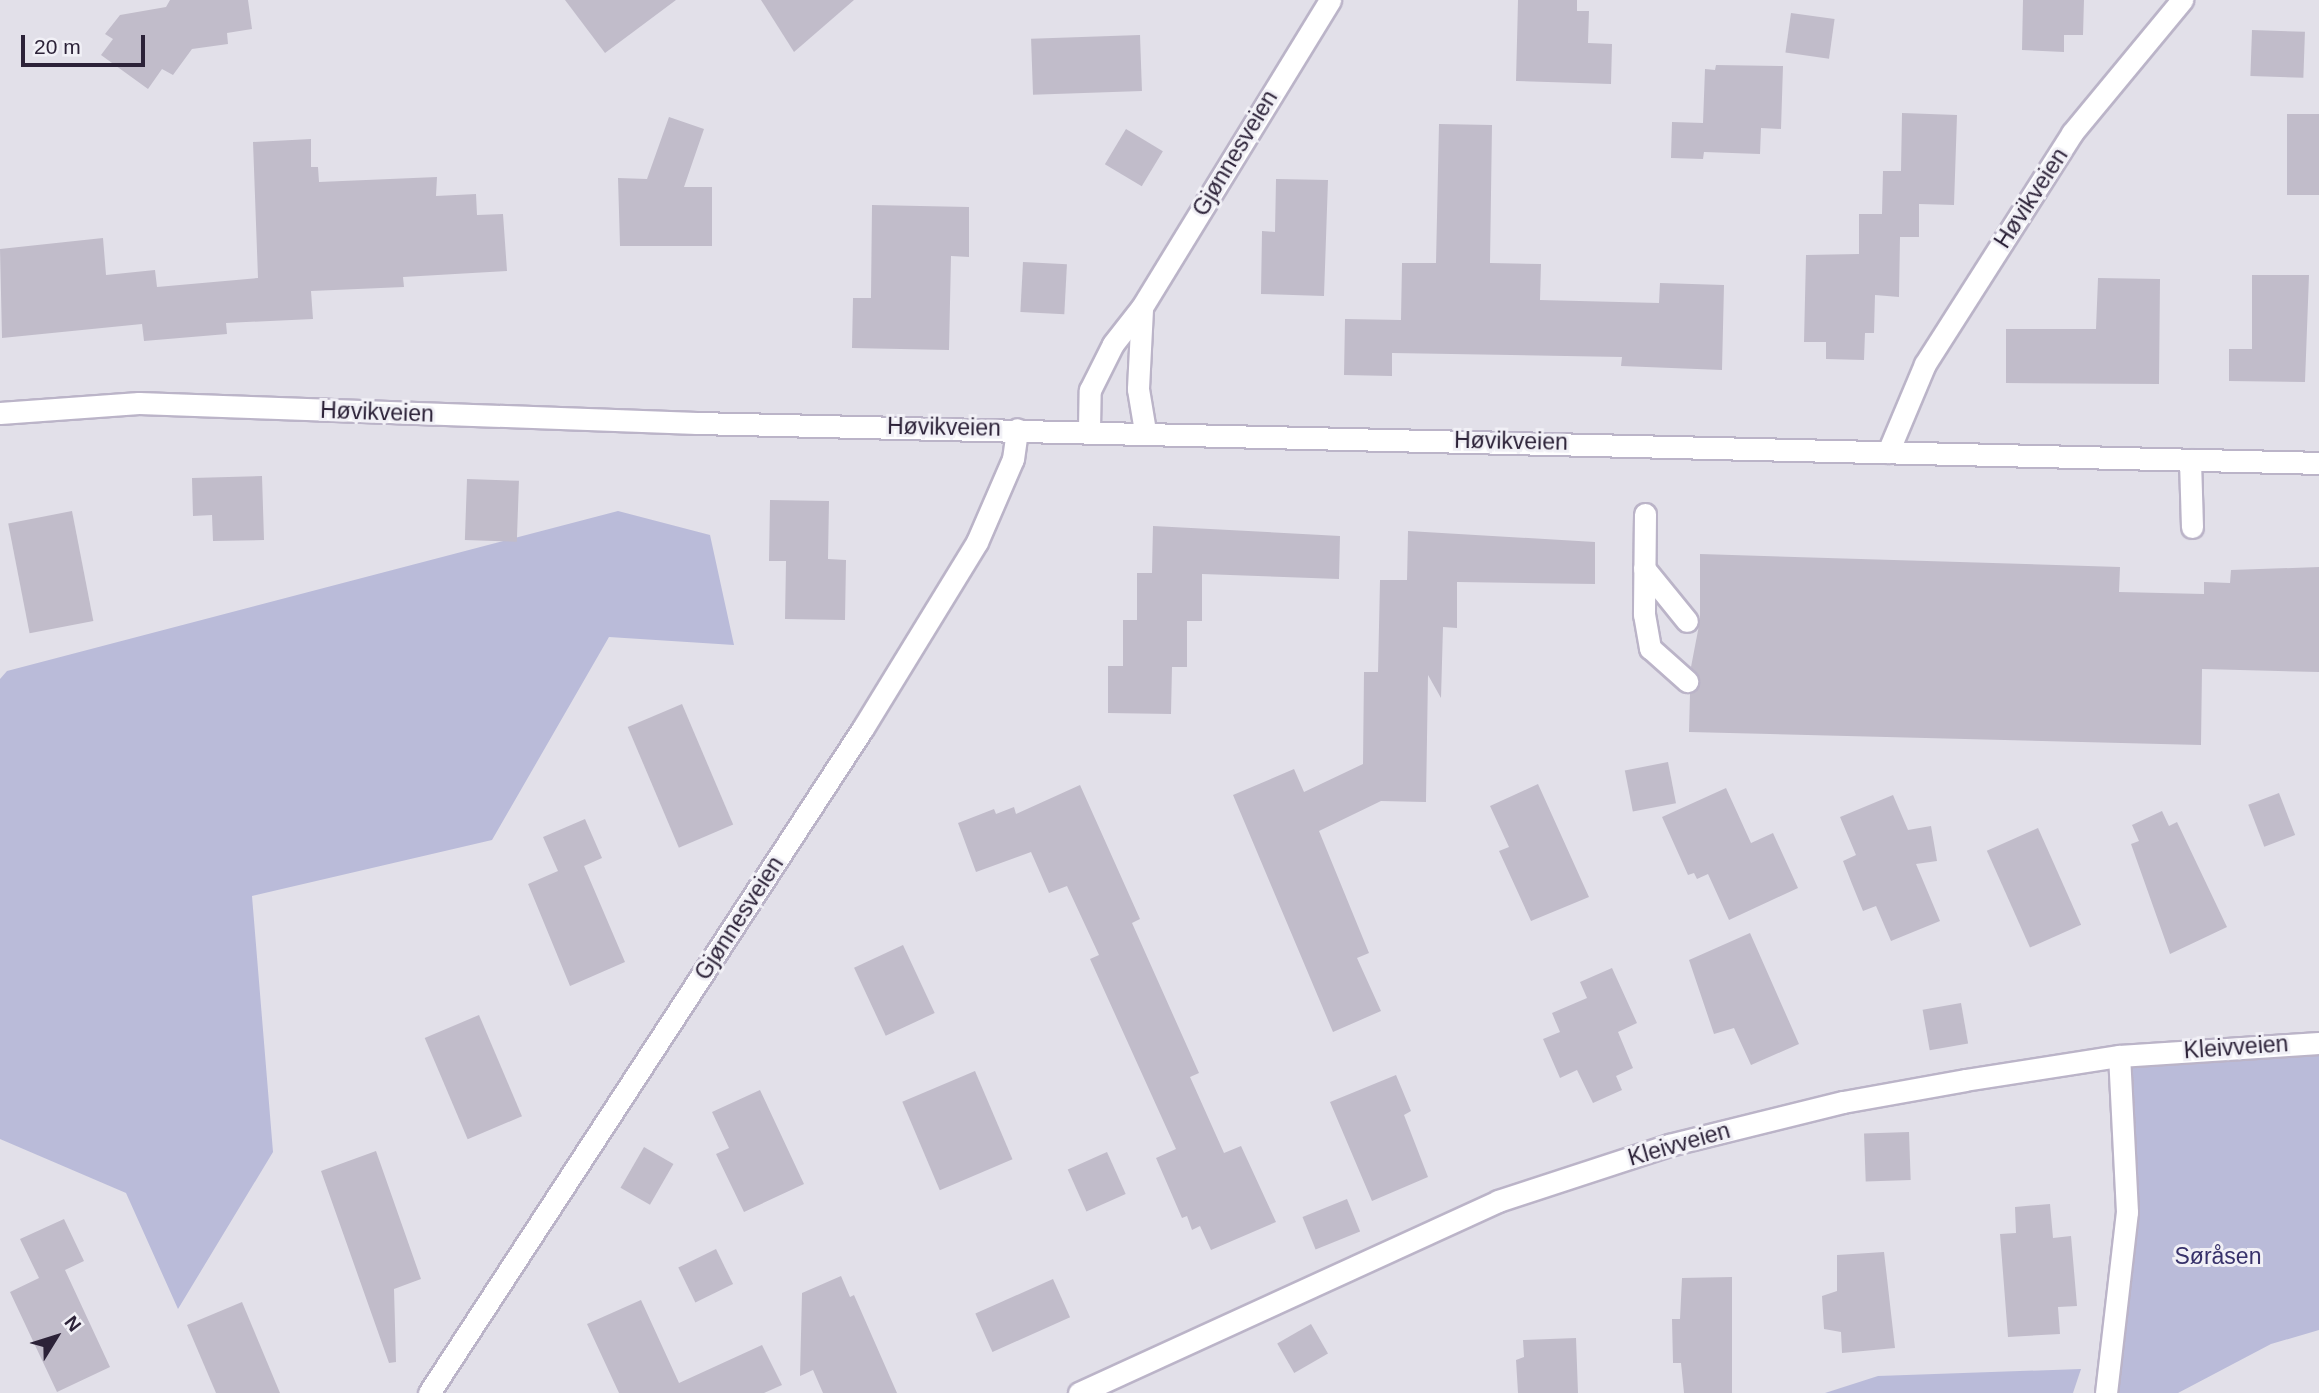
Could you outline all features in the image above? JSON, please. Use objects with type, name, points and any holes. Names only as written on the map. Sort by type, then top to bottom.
[{"type":"street","name":"Gjønnesveien","points":[[1089,429],[1090,390],[1113,344],[1142,307],[1330,0]]},
{"type":"street","name":"Høvikveien","points":[[1888,452],[1925,364],[2072,133],[2182,0]]},
{"type":"street","name":"Gjønnesveien","points":[[1142,307],[1138,389],[1145,431]]},
{"type":"street","name":"Høvikveien","points":[[0,413],[139,403],[2319,463]]},
{"type":"street","name":"Gjønnesveien","points":[[429,1393],[855,739],[977,542],[1013,459],[1017,429]]},
{"type":"street","points":[[2190,460],[2192,527]]},
{"type":"street","points":[[1645,514],[1644,568],[1650,648],[1686,681]]},
{"type":"street","points":[[1644,568],[1687,621]]},
{"type":"street","name":"Kleivveien","points":[[1079,1393],[1498,1201],[1656,1149],[1843,1102],[2119,1056],[2319,1043]]},
{"type":"street","points":[[2106,1393],[2127,1212],[2119,1056]]},
{"type":"green space","points":[[618,511],[710,535],[734,645],[609,637],[492,840],[252,896],[273,1152],[178,1309],[126,1193],[0,1139],[0,679],[7,671]]},
{"type":"green space","name":"Søråsen","points":[[2319,1055],[2319,1330],[2271,1344],[2178,1393],[2105,1393],[2132,1059]]},
{"type":"green space","points":[[2081,1369],[2073,1393],[1825,1393],[1878,1376]]},
{"type":"building","points":[[170,0],[248,0],[252,29],[227,33],[228,44],[192,49],[173,75],[162,69],[148,89],[101,55],[113,39],[105,34],[120,15],[166,7]]},
{"type":"building","points":[[565,0],[676,0],[605,53]]},
{"type":"building","points":[[761,0],[854,0],[794,52]]},
{"type":"building","points":[[1518,0],[1577,0],[1577,11],[1589,11],[1588,43],[1612,44],[1611,84],[1516,81]]},
{"type":"building","points":[[2023,0],[2084,0],[2083,35],[2064,35],[2064,52],[2022,50]]},
{"type":"building","points":[[1791,13],[1835,19],[1829,59],[1785,53]]},
{"type":"building","points":[[2252,30],[2305,32],[2303,78],[2250,76]]},
{"type":"building","points":[[1140,35],[1142,91],[1033,95],[1031,39]]},
{"type":"building","points":[[1716,65],[1783,66],[1781,129],[1761,128],[1760,154],[1704,152],[1703,159],[1671,158],[1672,122],[1703,123],[1705,69],[1715,70]]},
{"type":"building","points":[[1902,113],[1957,115],[1954,205],[1919,204],[1919,237],[1900,237],[1899,297],[1875,295],[1874,333],[1865,333],[1864,360],[1826,359],[1826,342],[1804,342],[1806,255],[1859,254],[1859,214],[1882,214],[1883,171],[1901,171]]},
{"type":"building","points":[[2287,114],[2319,114],[2319,195],[2287,195]]},
{"type":"building","points":[[669,117],[704,129],[684,187],[712,187],[712,246],[620,246],[618,178],[647,179]]},
{"type":"building","points":[[1439,124],[1492,125],[1490,263],[1541,264],[1540,300],[1659,303],[1660,283],[1724,285],[1722,370],[1621,366],[1622,357],[1392,353],[1392,376],[1344,375],[1345,319],[1401,320],[1402,263],[1436,263]]},
{"type":"building","points":[[1126,129],[1163,151],[1142,186],[1105,164]]},
{"type":"building","points":[[311,139],[311,167],[318,167],[319,182],[437,177],[436,196],[476,194],[477,215],[503,214],[507,271],[403,277],[404,287],[311,291],[313,319],[226,323],[227,334],[144,341],[142,324],[2,338],[0,249],[103,238],[106,275],[155,270],[157,287],[258,278],[253,142]]},
{"type":"building","points":[[1276,179],[1328,180],[1324,296],[1261,294],[1262,231],[1275,232]]},
{"type":"building","points":[[872,205],[969,207],[969,257],[951,256],[949,350],[852,348],[853,298],[871,298]]},
{"type":"building","points":[[1023,262],[1067,264],[1064,314],[1020,312]]},
{"type":"building","points":[[2252,275],[2309,275],[2305,382],[2229,381],[2229,349],[2252,349]]},
{"type":"building","points":[[2098,278],[2160,279],[2159,384],[2006,383],[2006,329],[2096,329]]},
{"type":"building","points":[[262,476],[264,540],[213,541],[212,515],[193,516],[192,478]]},
{"type":"building","points":[[467,479],[519,481],[517,542],[465,540]]},
{"type":"building","points":[[770,500],[829,501],[828,559],[846,560],[845,620],[785,619],[786,561],[769,561]]},
{"type":"building","points":[[72,511],[93,621],[30,633],[8,523]]},
{"type":"building","points":[[1153,526],[1340,536],[1339,579],[1202,574],[1202,621],[1187,621],[1187,667],[1172,667],[1171,714],[1108,713],[1108,666],[1123,666],[1123,620],[1137,620],[1137,573],[1152,573]]},
{"type":"building","points":[[1408,531],[1595,542],[1595,584],[1457,582],[1457,628],[1443,627],[1441,698],[1428,675],[1426,802],[1381,801],[1319,831],[1369,953],[1357,958],[1381,1011],[1333,1032],[1233,795],[1294,769],[1304,792],[1363,764],[1364,672],[1378,672],[1380,580],[1407,580]]},
{"type":"building","points":[[1700,554],[2120,567],[2119,592],[2204,594],[2204,582],[2230,583],[2231,570],[2319,567],[2319,672],[2202,669],[2201,745],[1689,732],[1690,694],[1700,683],[1691,667],[1700,620]]},
{"type":"building","points":[[682,704],[733,825],[679,848],[628,727]]},
{"type":"building","points":[[1668,762],[1676,803],[1633,812],[1625,770]]},
{"type":"building","points":[[1538,784],[1589,897],[1531,921],[1499,851],[1509,847],[1490,806]]},
{"type":"building","points":[[1080,785],[1140,919],[1132,923],[1199,1073],[1190,1077],[1224,1153],[1241,1146],[1276,1222],[1211,1250],[1200,1226],[1192,1230],[1187,1216],[1182,1218],[1156,1158],[1176,1149],[1090,959],[1099,955],[1067,886],[1049,893],[1031,852],[976,872],[958,823],[994,809],[996,814],[1014,807],[1016,814]]},
{"type":"building","points":[[1726,788],[1751,843],[1773,833],[1798,888],[1729,920],[1708,874],[1697,879],[1694,873],[1688,875],[1662,817]]},
{"type":"building","points":[[2279,793],[2295,835],[2264,847],[2248,805]]},
{"type":"building","points":[[1893,795],[1908,830],[1931,826],[1937,861],[1916,864],[1940,921],[1891,941],[1876,906],[1863,911],[1843,861],[1856,855],[1840,817]]},
{"type":"building","points":[[2162,811],[2169,826],[2177,822],[2227,927],[2170,954],[2131,844],[2139,841],[2132,825]]},
{"type":"building","points":[[585,819],[602,858],[584,866],[625,962],[570,986],[528,884],[558,871],[543,837]]},
{"type":"building","points":[[2038,828],[2081,925],[2030,948],[1987,851]]},
{"type":"building","points":[[1750,933],[1799,1044],[1751,1065],[1734,1028],[1714,1034],[1689,960]]},
{"type":"building","points":[[903,945],[935,1013],[886,1036],[854,968]]},
{"type":"building","points":[[1612,968],[1637,1023],[1618,1032],[1633,1068],[1616,1076],[1622,1090],[1593,1103],[1577,1070],[1560,1078],[1543,1039],[1560,1032],[1552,1013],[1587,998],[1580,982]]},
{"type":"building","points":[[1961,1003],[1968,1043],[1930,1050],[1923,1010]]},
{"type":"building","points":[[479,1015],[522,1116],[468,1139],[425,1038]]},
{"type":"building","points":[[975,1071],[1013,1159],[940,1190],[902,1102]]},
{"type":"building","points":[[1396,1075],[1411,1111],[1404,1115],[1428,1177],[1372,1201],[1330,1102]]},
{"type":"building","points":[[760,1090],[804,1184],[744,1212],[716,1154],[729,1148],[712,1112]]},
{"type":"building","points":[[1909,1132],[1911,1180],[1866,1182],[1864,1134]]},
{"type":"building","points":[[644,1147],[673,1164],[650,1205],[620,1188]]},
{"type":"building","points":[[376,1151],[421,1279],[394,1289],[396,1362],[389,1363],[321,1171]]},
{"type":"building","points":[[1107,1152],[1126,1194],[1086,1212],[1068,1169]]},
{"type":"building","points":[[1347,1199],[1360,1231],[1316,1249],[1302,1217]]},
{"type":"building","points":[[2050,1204],[2053,1238],[2071,1236],[2077,1306],[2058,1307],[2060,1334],[2008,1337],[2000,1234],[2016,1233],[2015,1207]]},
{"type":"building","points":[[64,1219],[84,1261],[65,1270],[110,1367],[57,1392],[10,1292],[39,1278],[20,1239]]},
{"type":"building","points":[[716,1249],[733,1284],[695,1302],[678,1267]]},
{"type":"building","points":[[1884,1252],[1895,1348],[1842,1353],[1841,1332],[1824,1329],[1822,1296],[1837,1291],[1837,1255]]},
{"type":"building","points":[[841,1276],[850,1297],[854,1295],[897,1393],[823,1393],[813,1370],[800,1376],[802,1293]]},
{"type":"building","points":[[1732,1277],[1732,1393],[1684,1393],[1681,1363],[1673,1363],[1672,1319],[1680,1319],[1682,1278]]},
{"type":"building","points":[[1053,1279],[1070,1317],[992,1352],[975,1314]]},
{"type":"building","points":[[641,1300],[679,1383],[762,1345],[782,1385],[764,1393],[619,1393],[587,1324]]},
{"type":"building","points":[[242,1302],[280,1393],[216,1393],[187,1325]]},
{"type":"building","points":[[1311,1324],[1328,1353],[1294,1373],[1277,1344]]},
{"type":"building","points":[[1576,1338],[1578,1393],[1518,1393],[1516,1360],[1524,1357],[1523,1340]]}]
